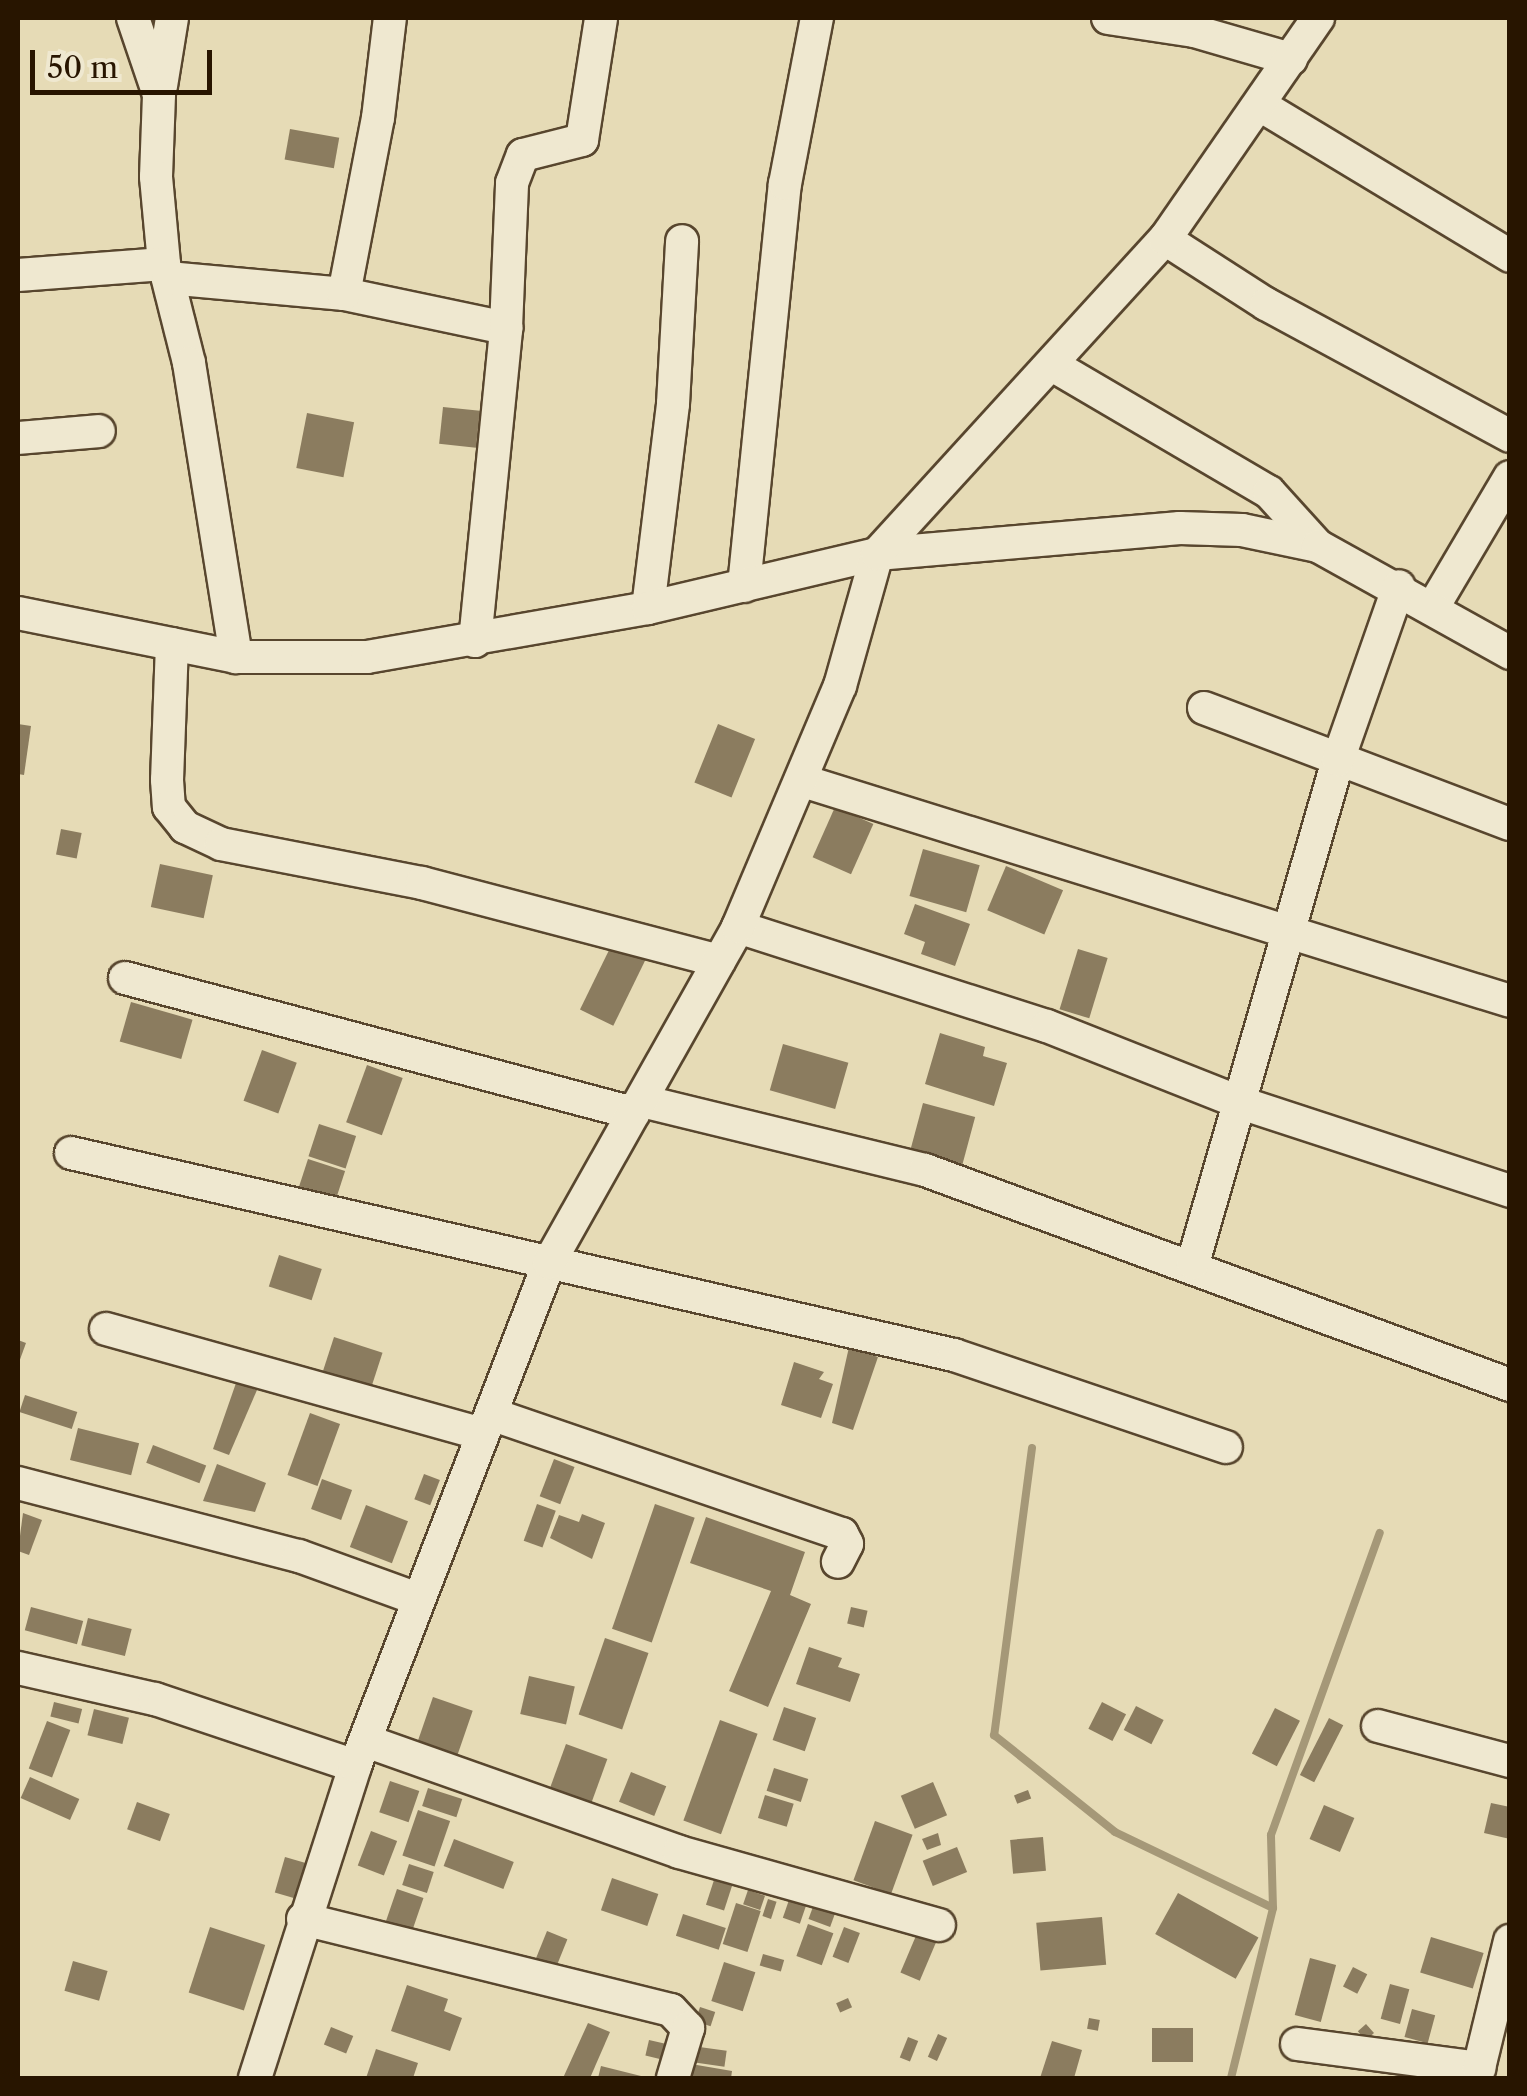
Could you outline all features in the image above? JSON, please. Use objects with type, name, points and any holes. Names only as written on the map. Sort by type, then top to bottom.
[{"type":"street","points":[[133,18],[160,96]]},
{"type":"street","points":[[172,18],[160,96],[156,177],[166,271],[190,363],[236,657]]},
{"type":"street","points":[[344,294],[378,118],[390,18]]},
{"type":"street","points":[[475,641],[506,328],[516,168],[524,155],[582,140],[601,18]]},
{"type":"street","points":[[744,586],[784,184],[817,18]]},
{"type":"street","points":[[1108,18],[1194,31],[1291,58]]},
{"type":"street","points":[[262,2077],[303,1919],[360,1754],[549,1263],[738,927],[804,781],[878,554],[1054,366],[1164,238],[1318,18]]},
{"type":"street","points":[[1260,106],[1510,256]]},
{"type":"street","points":[[1164,238],[1266,304],[1510,436]]},
{"type":"street","points":[[648,608],[673,404],[682,241]]},
{"type":"street","points":[[18,275],[166,271],[344,294],[506,328]]},
{"type":"street","points":[[1054,366],[1269,492],[1318,546]]},
{"type":"street","points":[[18,438],[99,431]]},
{"type":"street","points":[[1433,607],[1510,477]]},
{"type":"street","points":[[18,613],[236,657],[349,658],[475,641],[648,608],[878,554],[1180,528],[1242,530],[1318,546],[1399,586],[1510,653]]},
{"type":"street","points":[[1193,1264],[1338,760],[1399,586]]},
{"type":"street","points":[[172,644],[167,780],[169,808],[185,827],[221,844],[422,883],[719,961]]},
{"type":"street","points":[[1204,708],[1510,824]]},
{"type":"street","points":[[804,781],[1510,1001]]},
{"type":"street","points":[[738,927],[1047,1026],[1241,1102],[1510,1191]]},
{"type":"street","points":[[125,978],[638,1107],[925,1170],[1193,1264],[1510,1385]]},
{"type":"street","points":[[71,1153],[954,1355],[1226,1447]]},
{"type":"street","points":[[106,1330],[487,1424],[842,1534],[846,1544],[838,1562]]},
{"type":"street","points":[[18,1484],[299,1556],[418,1598]]},
{"type":"street","points":[[18,1668],[155,1699],[360,1754],[679,1852],[939,1926]]},
{"type":"street","points":[[1378,1726],[1510,1760]]},
{"type":"street","points":[[303,1919],[671,2010],[688,2028],[673,2078]]},
{"type":"street","points":[[1297,2044],[1479,2068],[1509,1942]]},
{"type":"building","points":[[290,129],[339,138],[334,168],[285,160]]},
{"type":"building","points":[[443,407],[480,411],[476,448],[439,444]]},
{"type":"building","points":[[307,413],[354,422],[343,477],[296,468]]},
{"type":"building","points":[[18,724],[31,726],[24,775],[18,774]]},
{"type":"building","points":[[718,724],[755,739],[731,797],[694,782]]},
{"type":"building","points":[[835,807],[873,824],[851,874],[813,857]]},
{"type":"building","points":[[61,829],[82,833],[77,859],[56,855]]},
{"type":"building","points":[[923,849],[980,865],[966,912],[909,896]]},
{"type":"building","points":[[160,864],[213,875],[204,918],[151,907]]},
{"type":"building","points":[[1006,866],[1063,890],[1044,934],[987,910]]},
{"type":"building","points":[[915,904],[970,924],[955,966],[921,954],[925,942],[904,934]]},
{"type":"building","points":[[612,944],[645,960],[613,1026],[580,1010]]},
{"type":"building","points":[[1078,949],[1108,958],[1089,1018],[1060,1009]]},
{"type":"building","points":[[131,1002],[193,1020],[181,1059],[120,1041]]},
{"type":"building","points":[[940,1033],[985,1047],[983,1056],[1007,1063],[994,1106],[925,1084]]},
{"type":"building","points":[[783,1044],[848,1063],[835,1109],[770,1090]]},
{"type":"building","points":[[262,1050],[297,1063],[278,1113],[244,1101]]},
{"type":"building","points":[[367,1065],[403,1078],[382,1135],[346,1122]]},
{"type":"building","points":[[923,1103],[975,1117],[962,1164],[910,1150]]},
{"type":"building","points":[[319,1124],[356,1136],[346,1168],[308,1156]]},
{"type":"building","points":[[308,1159],[345,1171],[336,1201],[298,1188]]},
{"type":"building","points":[[279,1255],[322,1269],[312,1300],[269,1286]]},
{"type":"building","points":[[334,1337],[383,1353],[371,1389],[322,1373]]},
{"type":"building","points":[[18,1340],[26,1343],[18,1365]]},
{"type":"building","points":[[849,1347],[878,1357],[853,1430],[832,1423]]},
{"type":"building","points":[[794,1362],[824,1372],[819,1379],[833,1384],[821,1418],[781,1405]]},
{"type":"building","points":[[236,1383],[257,1390],[229,1455],[213,1449]]},
{"type":"building","points":[[25,1395],[77,1412],[72,1429],[19,1412]]},
{"type":"building","points":[[310,1413],[340,1424],[317,1486],[287,1475]]},
{"type":"building","points":[[78,1428],[139,1443],[131,1475],[70,1460]]},
{"type":"building","points":[[153,1445],[206,1465],[199,1483],[146,1463]]},
{"type":"building","points":[[554,1459],[575,1467],[560,1504],[540,1496]]},
{"type":"building","points":[[217,1464],[266,1483],[255,1512],[203,1501]]},
{"type":"building","points":[[424,1474],[440,1480],[430,1505],[414,1499]]},
{"type":"building","points":[[322,1479],[352,1490],[341,1520],[311,1509]]},
{"type":"building","points":[[537,1504],[556,1511],[542,1547],[524,1541]]},
{"type":"building","points":[[655,1504],[695,1518],[652,1642],[612,1629]]},
{"type":"building","points":[[366,1505],[408,1521],[392,1563],[350,1547]]},
{"type":"building","points":[[23,1513],[42,1520],[29,1555],[18,1551]]},
{"type":"building","points":[[582,1514],[605,1523],[592,1559],[550,1538],[559,1515],[579,1522]]},
{"type":"building","points":[[706,1517],[805,1552],[790,1595],[811,1604],[768,1707],[729,1691],[771,1591],[690,1563]]},
{"type":"building","points":[[31,1607],[83,1621],[77,1644],[25,1630]]},
{"type":"building","points":[[851,1607],[868,1611],[864,1627],[847,1624]]},
{"type":"building","points":[[88,1618],[132,1629],[125,1656],[81,1645]]},
{"type":"building","points":[[605,1638],[648,1653],[622,1730],[579,1715]]},
{"type":"building","points":[[809,1647],[842,1658],[838,1667],[860,1674],[850,1702],[796,1684]]},
{"type":"building","points":[[529,1676],[575,1687],[566,1725],[520,1714]]},
{"type":"building","points":[[433,1697],[473,1711],[456,1758],[417,1744]]},
{"type":"building","points":[[54,1702],[82,1709],[79,1724],[50,1717]]},
{"type":"building","points":[[1102,1702],[1126,1714],[1112,1741],[1088,1729]]},
{"type":"building","points":[[1136,1706],[1164,1720],[1151,1744],[1124,1730]]},
{"type":"building","points":[[784,1707],[816,1718],[805,1751],[773,1740]]},
{"type":"building","points":[[1275,1708],[1300,1721],[1277,1766],[1252,1753]]},
{"type":"building","points":[[94,1709],[129,1718],[122,1744],[87,1735]]},
{"type":"building","points":[[1329,1718],[1343,1725],[1314,1782],[1300,1775]]},
{"type":"building","points":[[720,1720],[758,1734],[721,1834],[683,1821]]},
{"type":"building","points":[[47,1721],[70,1730],[52,1778],[29,1769]]},
{"type":"building","points":[[566,1744],[607,1759],[589,1811],[547,1796]]},
{"type":"building","points":[[774,1768],[808,1779],[801,1802],[767,1791]]},
{"type":"building","points":[[631,1772],[666,1786],[654,1816],[619,1802]]},
{"type":"building","points":[[30,1777],[79,1799],[70,1820],[21,1798]]},
{"type":"building","points":[[390,1781],[419,1791],[409,1822],[379,1812]]},
{"type":"building","points":[[933,1782],[947,1815],[915,1829],[901,1796]]},
{"type":"building","points":[[428,1788],[462,1799],[456,1817],[422,1806]]},
{"type":"building","points":[[1028,1790],[1031,1798],[1017,1804],[1014,1795]]},
{"type":"building","points":[[765,1795],[794,1804],[787,1827],[758,1818]]},
{"type":"building","points":[[137,1802],[170,1814],[160,1841],[127,1829]]},
{"type":"building","points":[[1491,1803],[1510,1807],[1510,1839],[1484,1833]]},
{"type":"building","points":[[1324,1805],[1354,1818],[1340,1852],[1310,1839]]},
{"type":"building","points":[[418,1810],[450,1821],[435,1866],[402,1855]]},
{"type":"building","points":[[875,1821],[913,1835],[891,1894],[853,1880]]},
{"type":"building","points":[[371,1831],[397,1841],[384,1876],[358,1866]]},
{"type":"building","points":[[938,1833],[941,1845],[927,1850],[922,1839]]},
{"type":"building","points":[[1043,1837],[1046,1871],[1013,1874],[1010,1840]]},
{"type":"building","points":[[454,1839],[514,1862],[503,1889],[444,1866]]},
{"type":"building","points":[[957,1847],[967,1872],[933,1886],[923,1861]]},
{"type":"building","points":[[285,1857],[309,1864],[299,1899],[275,1893]]},
{"type":"building","points":[[409,1864],[434,1872],[427,1893],[402,1885]]},
{"type":"building","points":[[612,1878],[658,1894],[647,1926],[601,1910]]},
{"type":"building","points":[[714,1880],[732,1886],[724,1911],[706,1905]]},
{"type":"building","points":[[397,1889],[423,1898],[408,1943],[382,1933]]},
{"type":"building","points":[[748,1890],[765,1896],[760,1910],[743,1904]]},
{"type":"building","points":[[1178,1893],[1258,1938],[1236,1979],[1155,1934]]},
{"type":"building","points":[[790,1897],[807,1903],[800,1924],[783,1918]]},
{"type":"building","points":[[768,1899],[777,1902],[771,1919],[762,1916]]},
{"type":"building","points":[[736,1903],[761,1911],[747,1952],[723,1944]]},
{"type":"building","points":[[814,1904],[836,1912],[830,1927],[809,1919]]},
{"type":"building","points":[[683,1914],[726,1928],[719,1950],[676,1936]]},
{"type":"building","points":[[1102,1917],[1106,1965],[1040,1971],[1036,1923]]},
{"type":"building","points":[[808,1924],[833,1933],[822,1965],[796,1956]]},
{"type":"building","points":[[210,1927],[265,1945],[244,2011],[189,1993]]},
{"type":"building","points":[[844,1927],[860,1933],[848,1963],[833,1957]]},
{"type":"building","points":[[547,1931],[567,1939],[555,1969],[535,1961]]},
{"type":"building","points":[[918,1931],[937,1939],[920,1981],[900,1972]]},
{"type":"building","points":[[1431,1937],[1484,1953],[1473,1988],[1420,1972]]},
{"type":"building","points":[[763,1954],[784,1960],[781,1972],[760,1966]]},
{"type":"building","points":[[1310,1958],[1336,1965],[1321,2022],[1295,2015]]},
{"type":"building","points":[[73,1961],[108,1971],[99,2001],[64,1991]]},
{"type":"building","points":[[724,1962],[755,1972],[743,2011],[711,2001]]},
{"type":"building","points":[[1353,1967],[1367,1974],[1357,1994],[1343,1987]]},
{"type":"building","points":[[1390,1984],[1409,1989],[1400,2024],[1381,2019]]},
{"type":"building","points":[[407,1985],[448,1999],[444,2011],[462,2018],[450,2051],[391,2031]]},
{"type":"building","points":[[848,1998],[852,2007],[840,2012],[836,2003]]},
{"type":"building","points":[[700,2007],[715,2012],[711,2026],[695,2021]]},
{"type":"building","points":[[1412,2009],[1435,2015],[1428,2043],[1404,2037]]},
{"type":"building","points":[[1089,2018],[1100,2020],[1098,2031],[1087,2029]]},
{"type":"building","points":[[588,2023],[610,2032],[590,2078],[563,2078]]},
{"type":"building","points":[[1366,2024],[1374,2033],[1366,2040],[1358,2031]]},
{"type":"building","points":[[331,2027],[353,2036],[346,2054],[324,2045]]},
{"type":"building","points":[[1152,2028],[1193,2028],[1193,2062],[1152,2062]]},
{"type":"building","points":[[938,2034],[947,2038],[937,2061],[928,2057]]},
{"type":"building","points":[[908,2037],[918,2041],[910,2062],[900,2057]]},
{"type":"building","points":[[649,2040],[667,2044],[663,2060],[645,2056]]},
{"type":"building","points":[[1052,2041],[1082,2050],[1074,2078],[1040,2078]]},
{"type":"building","points":[[692,2046],[727,2051],[724,2067],[690,2062]]},
{"type":"building","points":[[376,2049],[418,2063],[413,2078],[366,2078]]},
{"type":"building","points":[[691,2064],[732,2071],[731,2078],[689,2078]]},
{"type":"building","points":[[601,2066],[645,2077],[645,2078],[598,2078]]},
{"type":"waterway","points":[[1032,1448],[994,1735],[1115,1832],[1273,1908]]},
{"type":"waterway","points":[[1231,2078],[1273,1908],[1271,1835],[1380,1533]]}]
